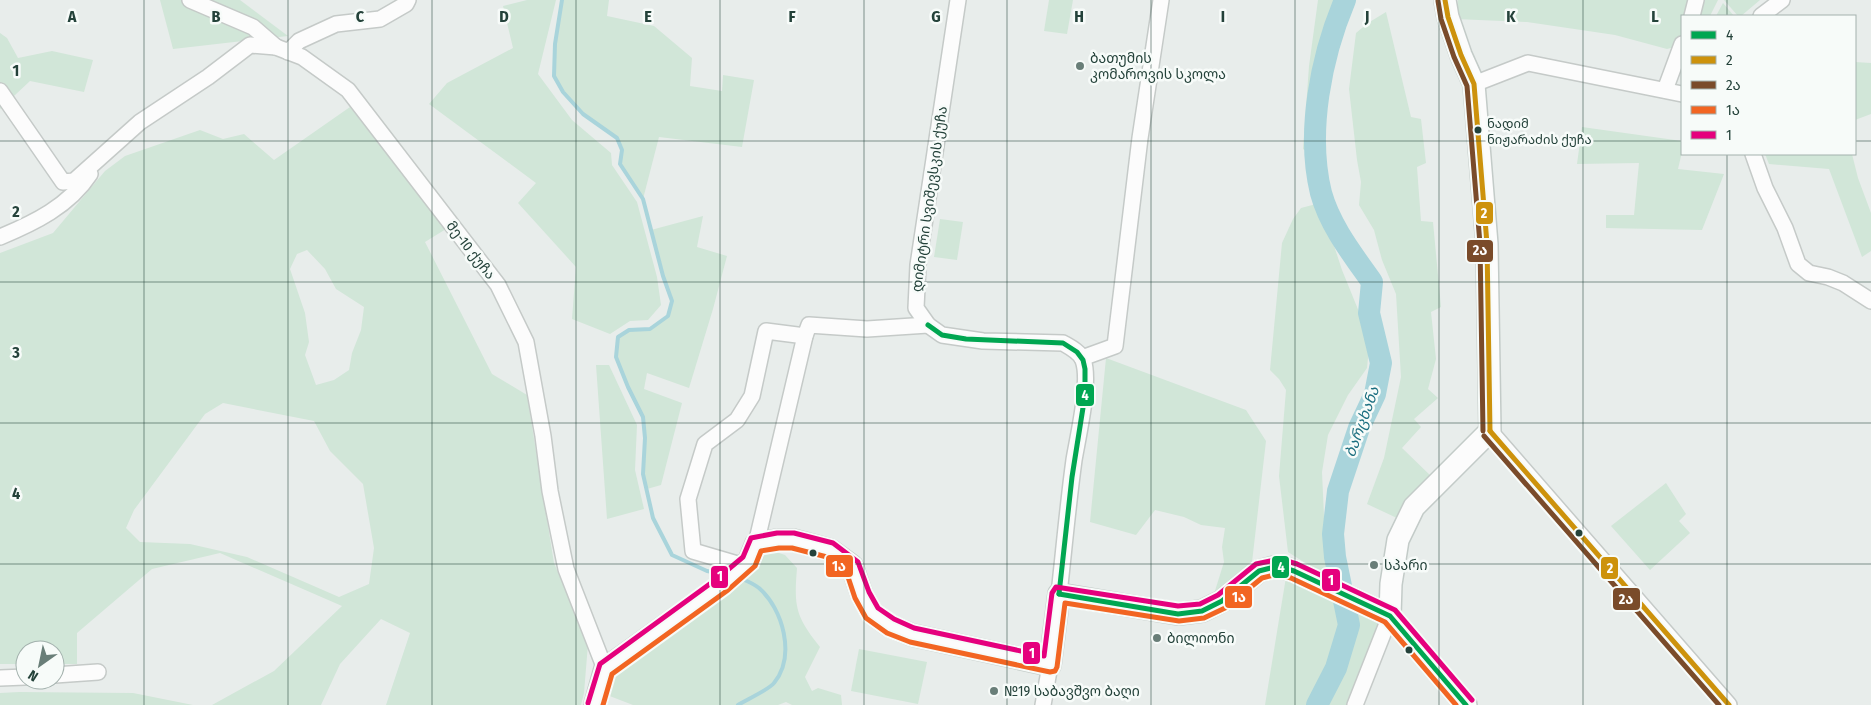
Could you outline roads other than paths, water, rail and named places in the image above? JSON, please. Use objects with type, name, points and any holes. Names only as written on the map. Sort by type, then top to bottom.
[{"type":"street","points":[[190,0],[252,27],[282,50],[336,24],[380,19],[405,2]]},
{"type":"street","name":"დიმიტრი სვიშევსკის ქუჩა","points":[[928,325],[916,308],[918,265],[958,0]]},
{"type":"street","points":[[1082,358],[1115,346],[1140,138],[1160,0]]},
{"type":"street","points":[[1445,0],[1448,17],[1461,55],[1474,84],[1486,244],[1490,431],[1730,705]]},
{"type":"street","points":[[1692,15],[1696,0]]},
{"type":"street","points":[[1762,15],[1782,0]]},
{"type":"street","name":"მე-10 ქუჩა","points":[[105,152],[140,122],[208,77],[250,45],[282,50],[302,58],[348,90],[498,284],[526,342],[544,436],[550,491],[566,569],[606,669]]},
{"type":"street","points":[[1665,90],[1681,47]]},
{"type":"street","points":[[1474,84],[1528,63],[1681,94]]},
{"type":"street","points":[[0,90],[63,182],[74,181],[105,152]]},
{"type":"street","points":[[0,237],[21,228],[70,199],[84,185],[105,152]]},
{"type":"street","points":[[1753,155],[1765,188],[1785,228],[1798,264],[1810,273],[1843,283],[1871,302]]},
{"type":"street","points":[[595,705],[606,669],[749,561],[756,544],[809,325],[867,329],[928,325],[942,335],[966,339],[1063,343],[1082,358],[1084,392],[1050,665],[1043,705]]},
{"type":"street","points":[[734,574],[694,551],[688,499],[705,444],[737,420],[752,396],[766,331],[805,336]]},
{"type":"street","points":[[1356,705],[1391,584],[1398,540],[1414,507],[1490,431]]},
{"type":"street","points":[[756,544],[778,540],[793,540],[830,550],[852,566],[862,596],[872,613],[890,626],[912,634],[1050,665]]},
{"type":"street","points":[[1059,594],[1178,614],[1202,611],[1222,601],[1259,572],[1278,566],[1318,581],[1382,612],[1466,705]]},
{"type":"street","points":[[65,674],[98,672]]},
{"type":"street","points":[[0,678],[15,677]]},
{"type":"waterway","points":[[562,0],[555,44],[554,76],[563,92],[583,114],[617,138],[622,150],[620,164],[643,199],[663,276],[672,301],[668,316],[650,329],[629,330],[618,337],[616,357],[643,417],[645,438],[643,474],[653,518],[672,555],[707,571],[723,574]]},
{"type":"waterway","name":"ბარცხანა","points":[[1317,705],[1336,668],[1349,625],[1335,557],[1333,534],[1338,491],[1359,428],[1375,394],[1381,363],[1369,313],[1372,282],[1343,240],[1330,217],[1321,193],[1317,170],[1315,145],[1318,95],[1329,46],[1345,0]]},
{"type":"waterway","points":[[738,705],[774,683],[781,672],[785,647],[784,633],[775,608],[759,588],[742,579]]},
{"type":"place","name":"ბათუმის კომაროვის სკოლა","points":[[1080,66]]},
{"type":"place","name":"ნადიმ ნიჟარაძის ქუჩა","points":[[1478,130]]},
{"type":"place","name":"სპარი","points":[[1374,565]]},
{"type":"place","name":"ბილიონი","points":[[1157,638]]},
{"type":"place","name":"№19 საბავშვო ბაღი","points":[[994,691]]}]
